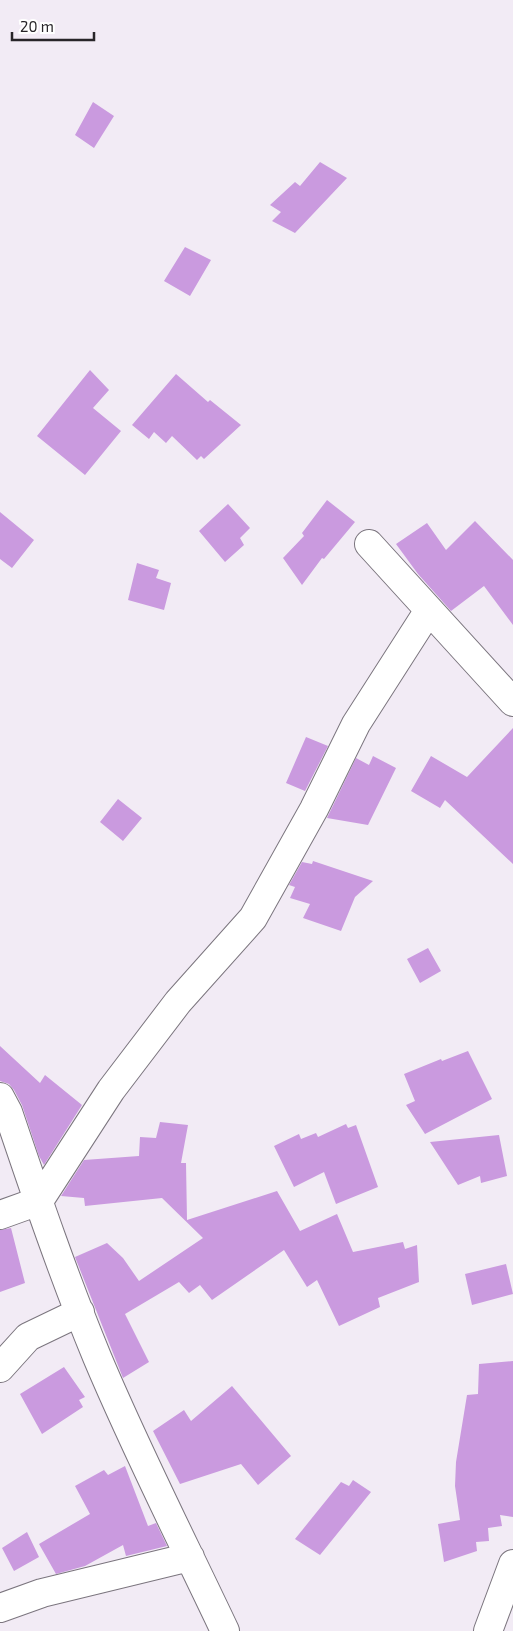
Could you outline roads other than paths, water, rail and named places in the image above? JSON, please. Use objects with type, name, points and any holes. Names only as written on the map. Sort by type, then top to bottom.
[{"type":"street","points":[[370,544],[513,702]]},
{"type":"street","points":[[0,1215],[39,1202],[111,1090],[178,1002],[253,918],[314,809],[356,724],[429,610]]},
{"type":"street","points":[[0,1098],[8,1112],[39,1202],[98,1357],[128,1426],[225,1631]]},
{"type":"street","points":[[0,1368],[28,1337],[80,1312]]},
{"type":"street","points":[[0,1608],[42,1593],[190,1558]]},
{"type":"street","points":[[488,1631],[513,1564]]}]
